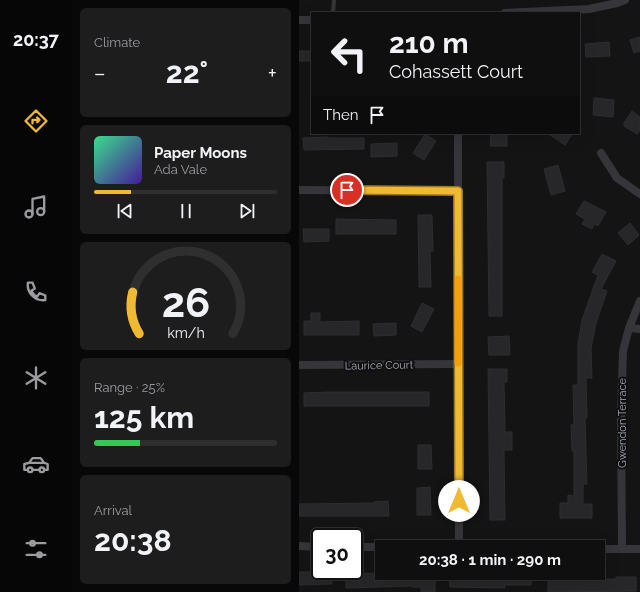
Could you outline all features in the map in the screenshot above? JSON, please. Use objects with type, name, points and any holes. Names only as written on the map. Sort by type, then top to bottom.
[{"type":"street","points":[[526,12],[589,9],[610,5],[625,0]]},
{"type":"street","points":[[299,20],[311,20]]},
{"type":"street","points":[[458,134],[459,540]]},
{"type":"street","points":[[601,153],[617,178],[640,194]]},
{"type":"street","points":[[299,190],[458,191]]},
{"type":"street","name":"Gwendon Terrace","points":[[622,549],[621,407],[623,351],[629,328],[640,301]]},
{"type":"street","points":[[629,328],[640,329]]},
{"type":"street","name":"Laurice Court","points":[[299,366],[458,364]]},
{"type":"street","points":[[299,546],[311,547]]},
{"type":"street","points":[[363,547],[375,547]]},
{"type":"street","points":[[605,549],[640,549]]},
{"type":"lane","points":[[333,12],[334,0]]},
{"type":"building","points":[[640,37],[640,51],[634,53],[630,40]]},
{"type":"building","points":[[609,42],[610,56],[586,57],[585,44]]},
{"type":"building","points":[[299,51],[311,51],[311,61],[299,61]]},
{"type":"building","points":[[594,98],[614,100],[613,117],[593,115]]},
{"type":"building","points":[[632,111],[640,117],[640,130],[637,134],[624,126],[624,123]]},
{"type":"building","points":[[425,134],[436,141],[424,160],[413,153]]},
{"type":"building","points":[[491,134],[507,134],[507,146],[490,146]]},
{"type":"building","points":[[548,134],[572,134],[565,145]]},
{"type":"building","points":[[303,138],[364,138],[364,149],[304,150]]},
{"type":"building","points":[[397,143],[397,156],[371,157],[371,144]]},
{"type":"building","points":[[487,162],[504,162],[504,178],[502,178],[502,316],[489,316]]},
{"type":"building","points":[[558,165],[565,191],[551,195],[544,169]]},
{"type":"building","points":[[584,201],[606,212],[598,226],[594,224],[592,229],[582,224],[585,219],[576,214]]},
{"type":"building","points":[[418,215],[432,215],[433,251],[430,251],[431,287],[419,287]]},
{"type":"building","points":[[336,219],[396,220],[396,234],[336,234]]},
{"type":"building","points":[[630,223],[639,235],[628,245],[618,233]]},
{"type":"building","points":[[303,229],[329,229],[329,241],[304,242]]},
{"type":"building","points":[[602,254],[616,261],[601,289],[607,291],[596,323],[591,348],[592,378],[586,378],[587,418],[585,418],[587,484],[583,484],[583,504],[592,504],[592,518],[560,518],[560,503],[568,503],[568,495],[574,496],[574,451],[572,451],[571,425],[574,425],[573,385],[578,385],[578,344],[582,320],[598,275],[592,272]]},
{"type":"building","points":[[422,303],[434,309],[422,332],[411,326]]},
{"type":"building","points":[[311,313],[320,313],[320,322],[359,321],[359,335],[304,335],[304,321],[311,321]]},
{"type":"building","points":[[396,323],[396,335],[374,336],[373,324]]},
{"type":"building","points":[[509,336],[510,355],[489,355],[488,337]]},
{"type":"building","points":[[488,369],[507,369],[507,382],[504,382],[505,432],[512,432],[512,450],[504,450],[505,520],[490,520]]},
{"type":"building","points":[[429,392],[429,406],[304,406],[304,393]]},
{"type":"building","points":[[418,445],[431,445],[432,469],[418,469]]},
{"type":"building","points":[[430,487],[431,515],[417,515],[417,488]]},
{"type":"building","points":[[388,501],[389,516],[299,516],[299,504],[374,503]]},
{"type":"building","points":[[299,572],[311,572],[311,580],[332,580],[332,584],[299,585]]},
{"type":"building","points":[[363,573],[375,573],[375,580],[435,580],[435,592],[421,592],[421,587],[412,586],[346,588],[346,580],[363,580]]},
{"type":"building","points":[[616,577],[636,577],[636,591],[548,592],[548,580],[616,579]]},
{"type":"building","points":[[449,580],[531,580],[531,585],[504,585],[505,588],[450,587]]},
{"type":"slow traffic","points":[[458,279],[458,363]]},
{"type":"route","points":[[347,190],[458,191],[459,501]]}]
